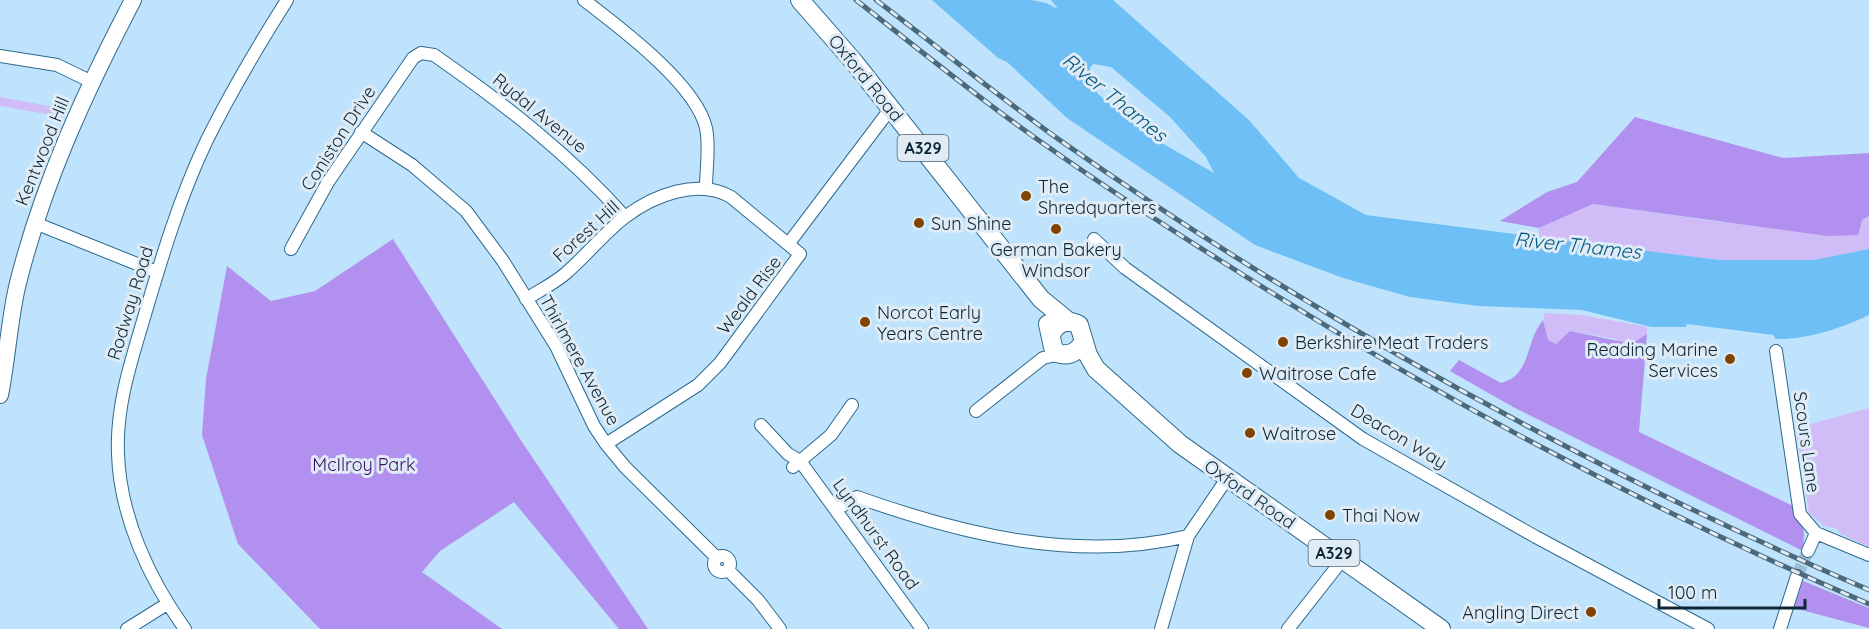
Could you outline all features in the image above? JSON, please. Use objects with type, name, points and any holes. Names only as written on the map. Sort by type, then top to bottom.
[{"type":"main road","name":"Oxford Road","points":[[800,0],[891,108],[1041,299],[1069,322]]},
{"type":"main road","name":"Oxford Road","points":[[1041,299],[1055,349],[1079,363],[1096,369],[1168,435],[1441,629]]},
{"type":"main road","points":[[1069,322],[1079,326],[1084,342],[1078,350],[1055,349],[1056,327],[1069,322]]},
{"type":"main road","name":"Oxford Road","points":[[1084,342],[1096,369]]},
{"type":"street","name":"Kentwood Hill","points":[[0,395],[16,290],[35,223],[53,171],[92,82],[133,0]]},
{"type":"street","name":"Rodway Road","points":[[185,629],[167,604],[136,539],[123,494],[117,423],[122,395],[177,212],[206,142],[244,70],[287,0]]},
{"type":"street","points":[[584,0],[679,82],[700,110],[706,128],[706,188],[719,190],[731,197],[789,243]]},
{"type":"street","name":"Coniston Drive","points":[[291,249],[328,182],[361,132],[413,58],[421,53]]},
{"type":"street","name":"Rydal Avenue","points":[[421,53],[434,55],[494,97],[570,160],[625,217]]},
{"type":"street","points":[[0,56],[57,65],[92,82]]},
{"type":"street","name":"Weald Rise","points":[[606,444],[698,385],[720,363],[799,258],[797,250],[789,243],[891,108]]},
{"type":"street","name":"Thirlmere Avenue","points":[[361,132],[412,165],[466,211],[503,261],[555,346],[594,426],[606,444],[625,467],[717,558],[728,558],[731,565],[728,570],[758,600],[780,629]]},
{"type":"street","name":"Forest Hill","points":[[526,299],[562,276],[625,217],[654,200],[688,189],[706,188]]},
{"type":"street","points":[[35,223],[158,272]]},
{"type":"street","name":"Deacon Way","points":[[1094,239],[1134,274],[1363,438],[1536,537],[1708,629]]},
{"type":"street","points":[[976,411],[1055,349]]},
{"type":"street","name":"Scours Lane","points":[[1776,351],[1800,514],[1816,532]]},
{"type":"street","points":[[797,464],[831,435],[852,405]]},
{"type":"street","name":"Lyndhurst Road","points":[[761,425],[837,509],[922,629]]},
{"type":"street","points":[[1161,629],[1188,536],[1228,477]]},
{"type":"street","points":[[837,509],[857,497],[963,531],[1044,544],[1104,547],[1155,544],[1188,536]]},
{"type":"street","points":[[1808,551],[1816,532],[1869,555]]},
{"type":"street","points":[[1288,629],[1342,559]]},
{"type":"street","points":[[1780,629],[1797,576]]},
{"type":"street","points":[[127,629],[167,604]]},
{"type":"shaded area","points":[[0,97],[66,109],[63,117],[0,106]]},
{"type":"shaded area","points":[[1593,204],[1720,222],[1862,220],[1869,216],[1869,249],[1814,260],[1719,260],[1539,237],[1539,228]]},
{"type":"shaded area","points":[[1545,313],[1582,315],[1647,327],[1647,334],[1632,343],[1630,349],[1625,349],[1616,339],[1571,331],[1556,344],[1548,340],[1543,320]]},
{"type":"shaded area","points":[[1869,408],[1869,547],[1839,533],[1838,529],[1824,526],[1809,513],[1796,428]]},
{"type":"green space","points":[[1635,117],[1783,158],[1869,153],[1869,216],[1862,220],[1858,235],[1828,236],[1593,204],[1539,228],[1500,221],[1547,192],[1577,182]]},
{"type":"green space","name":"McIlroy Park","points":[[393,239],[520,439],[648,629],[619,629],[514,502],[440,551],[422,572],[502,629],[320,629],[238,544],[202,435],[206,379],[227,266],[271,301],[315,291]]},
{"type":"green space","points":[[1543,320],[1548,340],[1556,344],[1570,331],[1623,342],[1625,349],[1630,349],[1632,343],[1647,334],[1639,432],[1797,508],[1804,533],[1803,551],[1513,407],[1450,371],[1459,360],[1501,383],[1511,379],[1523,365],[1537,328]]},
{"type":"green space","points":[[1803,581],[1869,608],[1869,628],[1794,608]]},
{"type":"water","name":"River Thames","points":[[932,0],[1031,0],[1046,3],[1058,9],[1051,0],[1113,0],[1249,120],[1299,178],[1366,215],[1719,260],[1814,260],[1869,249],[1869,315],[1824,332],[1799,338],[1776,339],[1773,335],[1687,324],[1686,327],[1651,327],[1582,310],[1478,306],[1410,297],[1343,278],[1255,245],[1067,118],[1007,62],[998,58]],"holes":[[[1093,64],[1111,67],[1170,117],[1206,157],[1214,173],[1148,135],[1098,94],[1092,84],[1090,68]]]},
{"type":"tunnel","points":[[1797,576],[1808,551]]},
{"type":"railway","points":[[856,0],[1051,149],[1106,187],[1296,308],[1375,355],[1537,445],[1701,528],[1869,604]]},
{"type":"railway","points":[[876,0],[1061,141],[1254,269],[1353,329],[1556,441],[1763,543],[1869,590]]},
{"type":"place","name":"The Shredquarters","points":[[1026,196]]},
{"type":"place","name":"Sun Shine","points":[[919,223]]},
{"type":"place","name":"German Bakery Windsor","points":[[1056,229]]},
{"type":"place","name":"Norcot Early Years Centre","points":[[865,322]]},
{"type":"place","name":"Berkshire Meat Traders","points":[[1283,342]]},
{"type":"place","name":"Reading Marine Services","points":[[1730,359]]},
{"type":"place","name":"Waitrose Cafe","points":[[1247,373]]},
{"type":"place","name":"Waitrose","points":[[1250,433]]},
{"type":"place","name":"Thai Now","points":[[1330,515]]},
{"type":"place","name":"Angling Direct","points":[[1591,612]]}]
